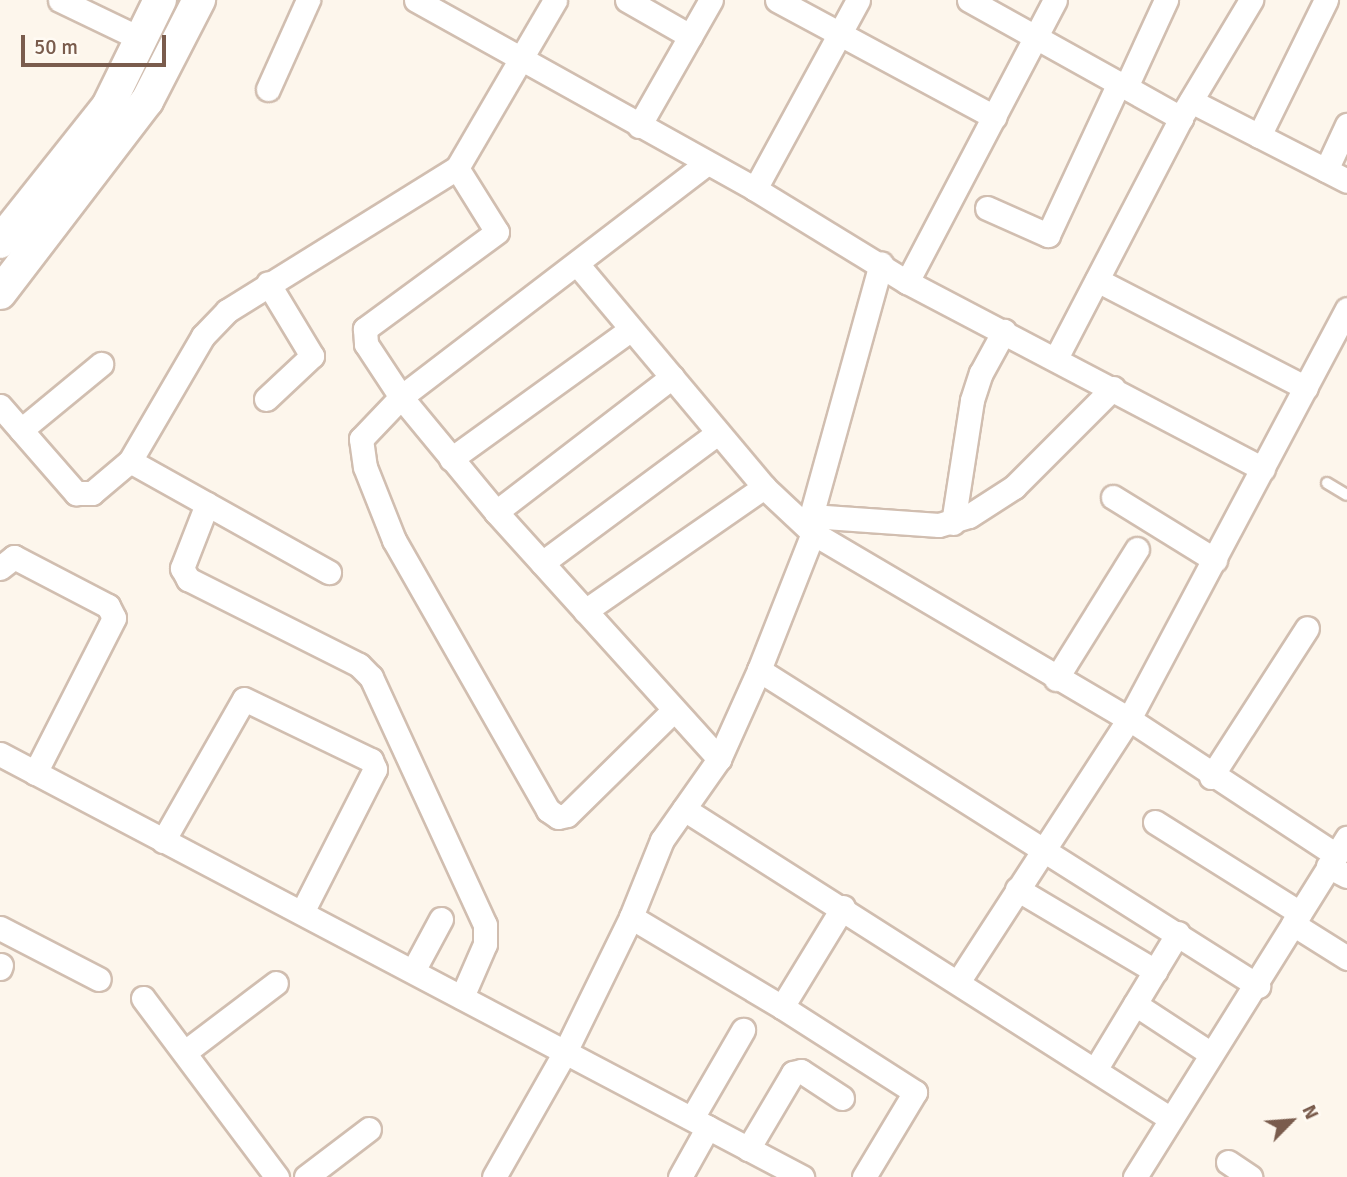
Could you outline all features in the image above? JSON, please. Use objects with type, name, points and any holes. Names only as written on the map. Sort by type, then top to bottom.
[{"type":"street","points":[[60,0],[143,40]]},
{"type":"street","points":[[0,242],[86,139],[143,40],[160,0]]},
{"type":"street","points":[[0,293],[147,101],[199,0]]},
{"type":"street","points":[[268,89],[307,0]]},
{"type":"street","points":[[416,0],[755,188],[907,282],[1264,469]]},
{"type":"street","points":[[0,406],[83,496],[130,461],[203,336],[227,311],[268,283],[457,169],[524,60],[555,0]]},
{"type":"street","points":[[627,0],[690,36]]},
{"type":"street","points":[[639,126],[711,0]]},
{"type":"street","points":[[777,0],[994,117]]},
{"type":"street","points":[[755,188],[858,0]]},
{"type":"street","points":[[907,282],[1055,0]]},
{"type":"street","points":[[988,208],[1048,235],[1166,0]]},
{"type":"street","points":[[1056,358],[1186,109],[1251,0]]},
{"type":"street","points":[[1259,136],[1326,0]]},
{"type":"street","points":[[973,1],[1123,85],[1259,136],[1347,181]]},
{"type":"street","points":[[1326,170],[1347,125]]},
{"type":"street","points":[[673,711],[567,815],[558,817],[548,810],[394,540],[365,467],[361,439],[401,397],[707,163]]},
{"type":"street","points":[[457,169],[497,232],[365,330],[366,345],[401,397],[451,460],[673,711],[719,759]]},
{"type":"street","points":[[576,264],[764,487],[812,524],[1056,678],[1129,719],[1211,777],[1339,859],[1296,919],[1258,986],[1211,1054],[1135,1177]]},
{"type":"street","points":[[494,1177],[565,1052],[631,918],[662,840],[719,759],[759,670],[812,524],[881,264]]},
{"type":"street","points":[[1097,280],[1306,388]]},
{"type":"street","points":[[267,399],[312,356],[268,283]]},
{"type":"street","points":[[958,982],[1043,847],[1129,719],[1347,309]]},
{"type":"street","points":[[451,460],[631,328]]},
{"type":"street","points":[[953,523],[972,400],[981,373],[1004,331]]},
{"type":"street","points":[[21,430],[101,364]]},
{"type":"street","points":[[496,512],[672,377]]},
{"type":"street","points":[[812,524],[939,526],[953,523],[1014,487],[1113,388]]},
{"type":"street","points":[[542,563],[718,433]]},
{"type":"street","points":[[130,461],[329,572]]},
{"type":"street","points":[[585,611],[764,487]]},
{"type":"street","points":[[1113,497],[1215,560]]},
{"type":"street","points":[[207,504],[182,568],[188,579],[359,665],[371,677],[485,925],[485,944],[462,997]]},
{"type":"street","points":[[1056,678],[1137,550]]},
{"type":"street","points":[[0,568],[14,557],[113,611],[114,618],[35,773]]},
{"type":"street","points":[[1211,777],[1307,628]]},
{"type":"street","points":[[759,670],[1043,847],[1258,986]]},
{"type":"street","points":[[163,841],[243,698],[371,761],[374,769],[302,912]]},
{"type":"street","points":[[0,754],[802,1177]]},
{"type":"street","points":[[684,809],[843,907],[1171,1119]]},
{"type":"street","points":[[1155,822],[1296,919],[1347,958]]},
{"type":"street","points":[[1017,889],[1155,971]]},
{"type":"street","points":[[782,1007],[843,907]]},
{"type":"street","points":[[631,918],[782,1007],[915,1091],[864,1177]]},
{"type":"street","points":[[413,971],[441,919]]},
{"type":"street","points":[[0,928],[99,979]]},
{"type":"street","points":[[1095,1070],[1178,933]]},
{"type":"street","points":[[185,1052],[276,983]]},
{"type":"street","points":[[143,998],[277,1177]]},
{"type":"street","points":[[1135,1004],[1211,1054]]},
{"type":"street","points":[[680,1177],[700,1123],[743,1030]]},
{"type":"street","points":[[748,1149],[793,1073],[801,1071],[842,1098]]},
{"type":"street","points":[[306,1177],[369,1129]]},
{"type":"street","points":[[1228,1162],[1250,1177]]},
{"type":"lane","points":[[1326,483],[1347,495]]}]
